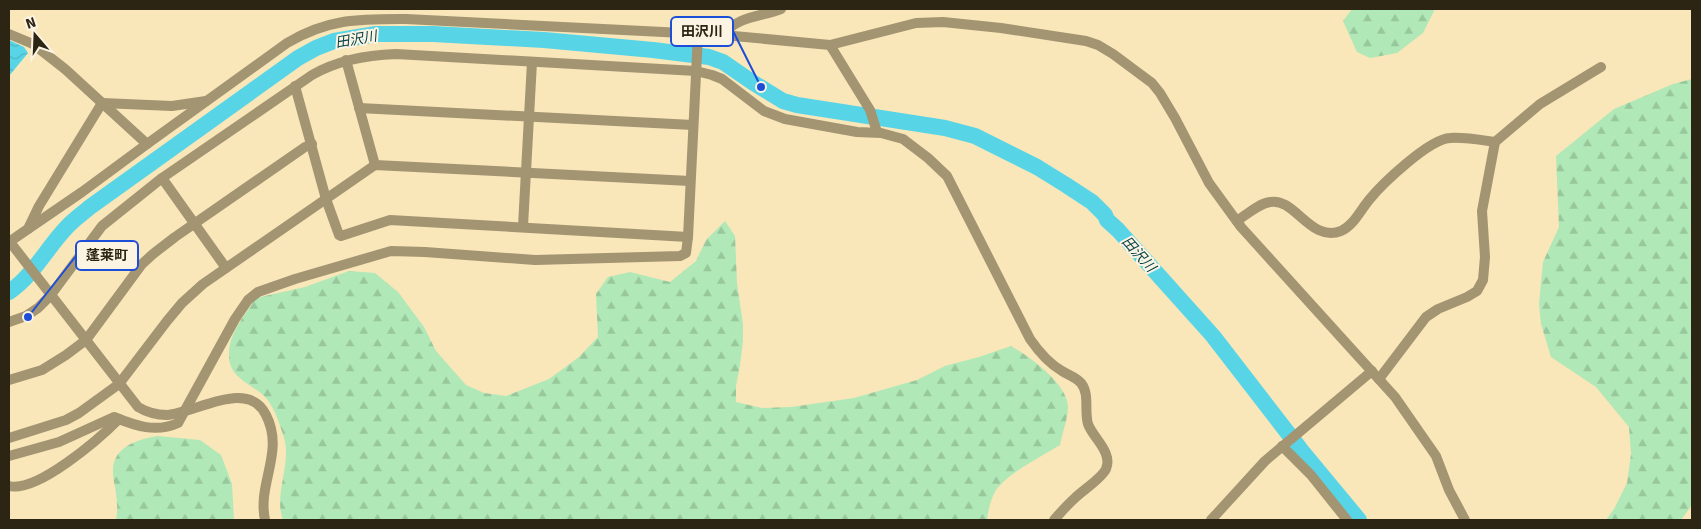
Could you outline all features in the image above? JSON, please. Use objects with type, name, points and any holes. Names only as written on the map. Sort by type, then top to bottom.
[{"type":"street","points":[[722,35],[742,20],[781,9]]},
{"type":"street","points":[[265,520],[264,492],[273,455],[272,432],[262,407],[247,398],[238,398],[227,399],[170,415],[147,412],[138,407],[9,242],[82,192],[304,32],[344,21],[406,19],[722,35],[830,45],[916,23],[943,22],[1010,29],[1076,39],[1098,45],[1152,83],[1160,92],[1209,183],[1237,221],[1394,397],[1436,456],[1449,490],[1465,520]]},
{"type":"street","points":[[9,34],[33,44],[65,69],[147,144]]},
{"type":"street","points":[[9,456],[59,442],[114,418],[153,429],[165,428],[178,423],[235,319],[248,300],[258,292],[296,279],[390,251],[535,260],[680,256],[686,252],[688,237],[698,34]]},
{"type":"street","points":[[830,45],[870,110],[877,128]]},
{"type":"street","points":[[9,322],[26,316],[38,308],[50,296],[102,226],[162,178],[295,86],[320,70],[346,60],[396,54],[696,71],[722,79],[764,111],[785,119],[857,132],[877,128],[903,139],[928,158],[947,176],[1030,339],[1041,355],[1052,365],[1080,382],[1084,387],[1088,425],[1106,455],[1106,469],[1060,518]]},
{"type":"street","points":[[346,60],[375,165]]},
{"type":"street","points":[[523,226],[532,62]]},
{"type":"street","points":[[1379,379],[1426,317],[1438,309],[1477,291],[1483,280],[1485,257],[1482,211],[1495,142],[1540,104],[1601,67]]},
{"type":"street","points":[[295,86],[326,199],[341,236],[390,220],[523,226],[688,237]]},
{"type":"street","points":[[102,103],[172,106],[207,101]]},
{"type":"street","points":[[28,229],[38,206],[102,103]]},
{"type":"street","points":[[359,108],[693,125]]},
{"type":"street","points":[[1237,221],[1262,205],[1277,202],[1289,208],[1314,228],[1336,232],[1343,230],[1353,222],[1360,211],[1384,184],[1439,140],[1449,138],[1495,142]]},
{"type":"street","points":[[9,380],[42,370],[86,340],[142,264],[175,236],[312,144]]},
{"type":"street","points":[[9,438],[66,420],[79,413],[119,384],[182,303],[203,284],[375,165],[690,181]]},
{"type":"street","points":[[162,178],[226,268]]},
{"type":"street","points":[[1211,520],[1265,461],[1372,371]]},
{"type":"street","points":[[9,486],[16,488],[28,485],[51,475],[110,429],[119,419]]},
{"type":"street","points":[[1282,446],[1311,475],[1347,520]]},
{"type":"green space","points":[[1352,9],[1435,9],[1423,33],[1397,53],[1370,58],[1357,52],[1343,21]]},
{"type":"green space","points":[[1692,79],[1692,505],[1681,520],[1606,520],[1614,509],[1627,483],[1631,454],[1629,427],[1596,387],[1551,357],[1541,324],[1539,304],[1543,262],[1559,227],[1556,156],[1614,109],[1673,84]]},
{"type":"green space","points":[[725,221],[735,236],[737,283],[743,325],[736,402],[762,408],[791,407],[854,398],[917,380],[945,366],[1011,346],[1037,364],[1062,389],[1068,411],[1060,445],[1025,466],[1001,484],[993,497],[987,520],[283,520],[280,495],[286,462],[285,441],[269,402],[262,394],[236,374],[232,369],[229,356],[229,348],[234,332],[256,298],[305,287],[349,271],[375,273],[398,292],[424,327],[436,351],[466,385],[484,393],[506,396],[549,379],[579,357],[598,337],[596,294],[608,277],[630,272],[670,282],[696,261],[706,240]]},
{"type":"green space","points":[[157,436],[200,440],[221,455],[232,484],[234,520],[116,520],[117,503],[113,473],[116,457],[127,446]]},
{"type":"water","points":[[9,40],[24,47],[28,53],[9,76]]},
{"type":"waterway","name":"田沢川","points":[[9,292],[18,286],[69,225],[90,207],[298,58],[334,41],[376,34],[433,34],[544,40],[709,57],[723,62],[783,101],[797,105],[945,128],[975,136],[1037,167],[1092,202],[1213,336],[1301,450],[1359,520]]},
{"type":"place","name":"田沢川","points":[[761,87]]},
{"type":"place","name":"蓬莱町","points":[[28,317]]}]
